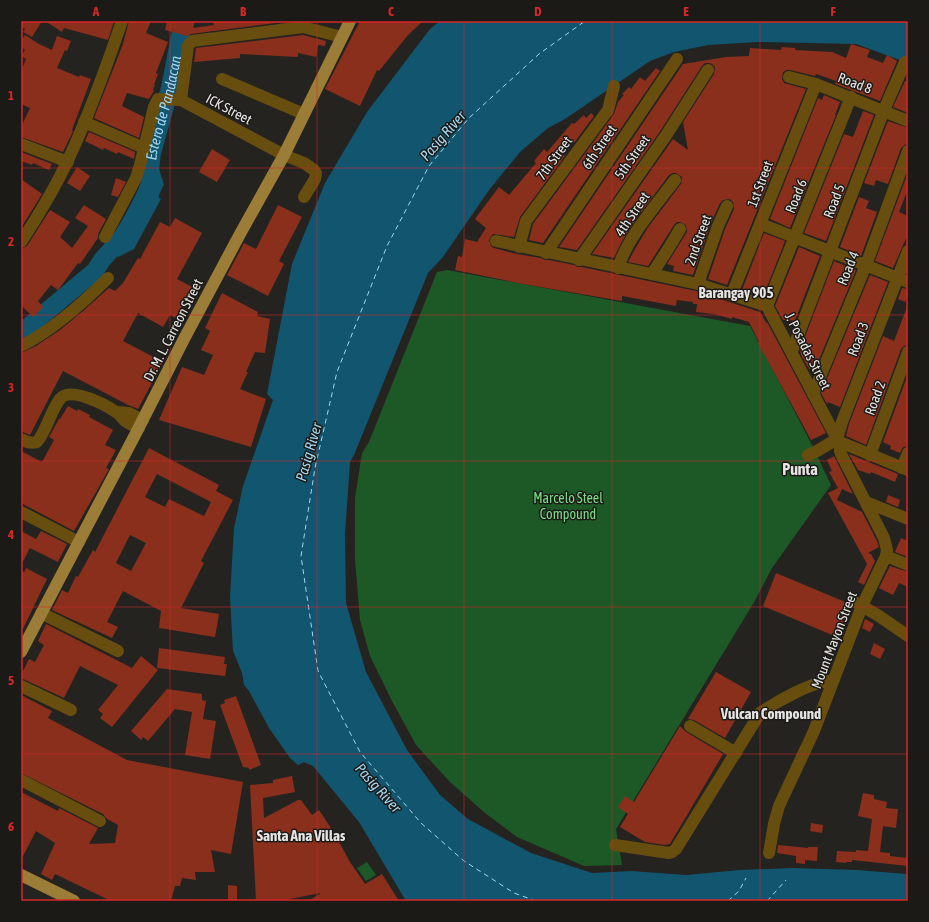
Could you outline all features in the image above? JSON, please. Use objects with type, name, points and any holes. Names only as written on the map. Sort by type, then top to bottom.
[{"type":"main road","name":"Dr. M. L. Carreon Street","points":[[21,652],[141,424],[187,332],[284,155],[350,21]]},
{"type":"main road","points":[[21,876],[74,901]]},
{"type":"street","points":[[21,242],[35,221],[68,162],[100,84],[122,21]]},
{"type":"street","points":[[105,238],[136,178],[154,107],[168,100],[188,46],[192,41],[303,27],[342,37]]},
{"type":"street","name":"6th Street","points":[[546,252],[677,59]]},
{"type":"street","name":"Road 5","points":[[792,351],[884,110],[905,62]]},
{"type":"street","name":"5th Street","points":[[579,260],[665,137],[708,70]]},
{"type":"street","name":"Road 8","points":[[789,77],[816,84],[884,110],[908,121]]},
{"type":"street","points":[[222,79],[304,114]]},
{"type":"street","name":"1st Street","points":[[732,294],[816,84]]},
{"type":"street","name":"7th Street","points":[[519,247],[526,221],[608,110],[614,86]]},
{"type":"street","name":"Road 6","points":[[767,306],[851,98]]},
{"type":"street","name":"ICK Street","points":[[168,100],[304,163],[314,170],[316,173],[315,179],[304,197]]},
{"type":"street","points":[[84,122],[144,148]]},
{"type":"street","points":[[21,144],[68,162]]},
{"type":"street","name":"Road 4","points":[[813,394],[866,265],[908,151]]},
{"type":"street","name":"4th Street","points":[[618,268],[620,260],[633,237],[675,180]]},
{"type":"street","name":"2nd Street","points":[[698,284],[718,226],[727,206]]},
{"type":"street","points":[[761,224],[903,280]]},
{"type":"street","points":[[652,274],[680,229]]},
{"type":"street","name":"J. Posadas Street","points":[[496,241],[579,260],[698,284],[767,306],[839,441]]},
{"type":"street","name":"Road 3","points":[[839,441],[842,422],[903,280],[908,251]]},
{"type":"street","points":[[21,346],[29,342],[90,296],[108,278]]},
{"type":"street","name":"Road 2","points":[[870,454],[908,352]]},
{"type":"street","points":[[21,439],[33,444],[37,442],[54,408],[61,397],[65,395],[76,394],[117,412],[129,413],[141,424]]},
{"type":"street","points":[[839,441],[842,456],[887,544],[888,550],[886,556],[908,565]]},
{"type":"street","points":[[808,455],[839,441],[905,469],[908,453]]},
{"type":"street","points":[[866,502],[908,519]]},
{"type":"street","points":[[21,512],[78,542]]},
{"type":"street","name":"Mount Mayon Street","points":[[769,853],[779,806],[814,731],[860,604],[886,556]]},
{"type":"street","points":[[860,604],[908,636]]},
{"type":"street","points":[[41,613],[114,649]]},
{"type":"street","points":[[615,845],[672,852],[676,849],[760,713],[776,702],[806,688],[822,681],[833,681]]},
{"type":"street","points":[[21,686],[72,710]]},
{"type":"street","points":[[690,726],[736,753]]},
{"type":"street","points":[[21,780],[100,821]]},
{"type":"green space","name":"Marcelo Steel Compound","points":[[447,270],[750,326],[812,445],[831,485],[772,568],[753,604],[616,829],[622,865],[584,866],[517,837],[485,813],[450,782],[416,745],[370,656],[360,620],[355,559],[355,498],[362,453],[369,442],[437,272]]},
{"type":"green space","points":[[367,862],[376,875],[366,881],[357,868]]},
{"type":"water","name":"Pasig River","points":[[440,21],[908,21],[908,63],[856,44],[758,42],[708,45],[674,52],[650,61],[565,119],[548,128],[520,152],[489,190],[443,257],[428,273],[350,462],[345,534],[346,603],[366,672],[407,750],[440,795],[468,819],[531,853],[592,873],[631,871],[686,875],[740,870],[792,868],[857,870],[908,874],[908,901],[406,901],[359,822],[313,766],[304,762],[298,765],[290,758],[269,728],[249,691],[244,685],[242,673],[233,651],[230,597],[234,528],[243,486],[273,400],[267,394],[292,264],[325,183],[367,112],[430,29]]},
{"type":"water","points":[[144,169],[155,171],[155,175],[162,178],[164,185],[158,193],[159,198],[161,199],[134,249],[118,257],[105,245],[118,227],[134,198],[141,183]]},
{"type":"building","points":[[21,21],[42,21],[32,37],[23,32],[25,29],[21,27]]},
{"type":"building","points":[[45,21],[114,21],[108,40],[64,28],[62,32]]},
{"type":"building","points":[[129,21],[151,21],[146,33],[168,42],[156,73],[158,74],[154,85],[154,91],[149,99],[127,93],[122,106],[144,117],[139,138],[94,118],[123,44]]},
{"type":"building","points":[[167,21],[195,21],[193,28],[214,25],[213,21],[291,21],[191,34],[187,36],[165,30]]},
{"type":"building","points":[[360,21],[423,21],[408,35],[379,71],[377,70],[360,106],[325,89]]},
{"type":"building","points":[[25,35],[52,50],[57,36],[71,41],[57,68],[79,77],[80,75],[91,79],[72,130],[73,131],[63,152],[21,137],[21,122],[23,123],[30,108],[21,104],[21,72],[26,59],[21,56],[25,50],[21,47],[21,41]]},
{"type":"building","points":[[303,35],[326,41],[325,46],[318,45],[316,57],[298,53],[298,57],[240,54],[240,58],[194,62],[196,48]]},
{"type":"building","points":[[851,44],[870,50],[867,57],[883,63],[887,55],[897,61],[880,101],[835,84],[836,81],[816,74],[815,76],[790,70],[783,72],[782,79],[784,83],[806,89],[727,285],[708,279],[725,229],[734,209],[733,202],[730,199],[723,200],[720,203],[711,223],[693,275],[673,271],[674,266],[667,264],[687,232],[686,225],[680,222],[677,222],[674,225],[648,266],[628,262],[649,226],[681,184],[682,177],[676,173],[669,175],[637,218],[622,241],[614,258],[592,254],[673,139],[688,150],[683,122],[714,74],[715,67],[709,63],[705,63],[702,66],[659,133],[577,250],[559,247],[683,64],[726,57],[749,56],[750,48],[781,50],[782,47],[795,48],[795,50],[832,52],[846,58]]},
{"type":"building","points":[[656,68],[660,71],[543,243],[529,240],[533,224],[614,114],[618,102],[624,95],[622,94],[629,87],[631,89],[640,77],[645,81]]},
{"type":"building","points":[[905,81],[908,82],[908,113],[893,107]]},
{"type":"building","points":[[824,95],[840,102],[790,228],[770,219],[818,98],[822,100]]},
{"type":"building","points":[[863,111],[874,115],[826,241],[804,233],[844,134],[853,137]]},
{"type":"building","points":[[591,113],[594,116],[574,143],[570,140],[560,152],[565,156],[520,217],[514,237],[493,234],[489,240],[491,246],[517,254],[696,291],[760,312],[767,324],[767,322],[826,433],[811,440],[758,343],[759,342],[749,322],[732,317],[732,319],[714,314],[696,312],[697,304],[693,304],[693,302],[677,300],[676,306],[622,296],[622,301],[523,284],[455,270],[458,256],[462,257],[465,239],[477,242],[486,228],[475,219],[499,187],[509,195],[536,163],[534,161],[544,149],[547,152],[572,123],[574,124],[584,115],[586,118]]},
{"type":"building","points":[[888,121],[908,128],[908,138],[906,144],[901,148],[888,184],[876,180],[874,186],[864,183]]},
{"type":"building","points":[[89,132],[135,152],[134,159],[118,152],[117,154],[104,148],[103,150],[85,141]]},
{"type":"building","points":[[212,149],[230,160],[217,182],[199,172]]},
{"type":"building","points":[[21,152],[52,164],[49,170],[33,163],[32,165],[21,161]]},
{"type":"building","points":[[77,167],[90,176],[80,191],[67,183]]},
{"type":"building","points":[[907,175],[908,189],[899,212],[908,216],[908,234],[893,268],[875,261]]},
{"type":"building","points":[[116,178],[126,182],[118,197],[111,195]]},
{"type":"building","points":[[21,179],[42,194],[21,228]]},
{"type":"building","points":[[859,197],[869,201],[866,208],[877,212],[861,256],[840,247]]},
{"type":"building","points":[[84,205],[106,219],[98,234],[98,238],[80,264],[78,263],[58,290],[51,285],[38,301],[43,307],[33,317],[21,305],[21,249],[27,246],[50,210],[70,222],[60,237],[72,248],[88,226],[75,218]]},
{"type":"building","points":[[278,205],[302,217],[279,261],[284,264],[268,296],[227,275],[244,243],[256,249]]},
{"type":"building","points":[[175,218],[202,233],[177,279],[192,287],[176,318],[170,315],[163,327],[138,313],[123,341],[163,362],[138,409],[63,371],[30,435],[21,431],[21,353],[36,346],[60,330],[109,288],[115,291],[123,283],[138,258],[140,259],[160,222],[170,227]]},
{"type":"building","points":[[764,233],[785,241],[763,297],[742,290]]},
{"type":"building","points":[[799,247],[820,256],[794,323],[792,320],[787,322],[786,320],[783,320],[775,306]]},
{"type":"building","points":[[834,261],[856,270],[816,367],[809,369],[801,355],[800,350]]},
{"type":"building","points":[[870,275],[888,282],[840,407],[828,402],[827,404],[821,393]]},
{"type":"building","points":[[902,288],[908,289],[908,295],[905,302],[898,299]]},
{"type":"building","points":[[222,293],[258,312],[257,316],[270,319],[265,353],[255,352],[240,389],[266,399],[251,447],[159,420],[182,367],[204,375],[213,355],[201,350],[210,331],[205,328]]},
{"type":"building","points":[[907,307],[908,345],[901,349],[866,445],[846,436],[849,424],[883,336],[894,341]]},
{"type":"building","points":[[908,374],[908,446],[903,447],[900,453],[890,449],[891,446],[883,442]]},
{"type":"building","points":[[68,406],[77,411],[78,409],[90,415],[89,417],[113,430],[105,445],[116,450],[106,468],[109,469],[74,531],[21,503],[21,451],[42,462],[54,440],[49,437]]},
{"type":"building","points":[[149,448],[219,485],[216,491],[233,500],[201,561],[204,563],[181,608],[219,614],[215,637],[159,628],[161,611],[123,591],[107,622],[118,627],[112,638],[52,610],[62,590],[68,593],[76,576],[78,577],[93,550],[95,552]],"holes":[[[157,474],[211,502],[204,516],[169,499],[165,507],[145,497]],[[130,535],[146,543],[131,571],[116,563]]]},
{"type":"building","points":[[849,454],[898,474],[895,482],[871,472],[870,474],[858,470]]},
{"type":"building","points":[[834,456],[853,494],[842,489],[837,500],[862,512],[879,547],[868,553],[871,554],[875,561],[864,585],[858,582],[867,564],[828,493],[838,488],[829,472],[832,471],[827,460]]},
{"type":"building","points":[[888,495],[900,500],[898,507],[886,502]]},
{"type":"building","points":[[21,531],[36,539],[41,531],[67,544],[58,562],[30,548],[21,565]]},
{"type":"building","points":[[901,538],[908,541],[908,557],[895,552]]},
{"type":"building","points":[[890,566],[908,572],[908,587],[899,583],[893,595],[879,588]]},
{"type":"building","points":[[26,568],[47,579],[21,633],[21,570],[24,572]]},
{"type":"building","points":[[776,573],[850,604],[837,637],[763,606]]},
{"type":"building","points":[[865,619],[874,624],[870,632],[862,628]]},
{"type":"building","points":[[46,624],[132,668],[141,656],[158,670],[112,727],[100,718],[103,714],[98,710],[118,685],[80,666],[64,698],[21,678],[29,659],[35,662],[44,645],[38,641]]},
{"type":"building","points":[[874,643],[885,649],[880,659],[870,654]]},
{"type":"building","points":[[159,648],[225,657],[224,664],[227,664],[225,676],[157,668]]},
{"type":"building","points":[[716,672],[751,692],[725,738],[694,720],[688,719]]},
{"type":"building","points":[[167,689],[202,694],[202,700],[206,701],[203,719],[216,721],[210,759],[185,755],[192,712],[175,709],[148,741],[143,737],[141,740],[131,731]]},
{"type":"building","points":[[21,695],[52,711],[48,718],[127,760],[243,782],[231,854],[211,850],[215,872],[195,872],[196,880],[182,878],[180,886],[175,886],[171,901],[111,901],[55,874],[52,880],[41,874],[55,843],[36,831],[21,860],[21,792],[58,811],[59,808],[98,828],[89,844],[115,843],[118,825],[107,819],[103,814],[21,773]]},
{"type":"building","points":[[236,696],[261,765],[249,770],[249,768],[243,767],[220,705],[225,703],[224,700]]},
{"type":"building","points":[[680,726],[686,732],[723,754],[670,844],[665,845],[645,842],[620,827],[628,814],[618,807],[625,796],[634,802]]},
{"type":"building","points":[[292,776],[295,792],[263,798],[264,818],[298,800],[301,800],[312,815],[319,810],[365,884],[382,874],[399,901],[308,901],[321,893],[279,901],[256,901],[250,785],[273,783],[273,780]]},
{"type":"building","points":[[863,793],[874,795],[874,799],[887,802],[886,808],[898,809],[896,828],[883,826],[880,852],[890,853],[890,856],[908,858],[908,866],[852,860],[852,862],[846,863],[836,862],[837,851],[868,851],[872,819],[858,816]]},
{"type":"building","points":[[811,823],[823,825],[822,833],[810,831]]},
{"type":"building","points":[[778,845],[808,848],[818,847],[817,861],[805,860],[805,864],[796,863],[796,856],[777,853]]},
{"type":"building","points":[[228,885],[237,886],[237,901],[228,901]]},
{"type":"waterway","name":"Estero de Pandacan","points":[[150,193],[154,184],[150,170],[152,153],[170,88],[183,21]]},
{"type":"waterway","name":"Estero de Pandacan","points":[[21,333],[95,271],[102,260],[127,232]]},
{"type":"ferry route","points":[[536,901],[514,893],[464,861],[421,823],[360,752],[318,671],[301,556],[315,468],[337,372],[387,246],[429,166],[469,118],[539,54],[585,21]]},
{"type":"ferry route","points":[[728,901],[739,891],[746,878]]},
{"type":"ferry route","points":[[767,901],[786,880]]},
{"type":"district","name":"Barangay 905","points":[[736,293]]},
{"type":"district","name":"Punta","points":[[800,469]]},
{"type":"district","name":"Vulcan Compound","points":[[771,714]]},
{"type":"district","name":"Santa Ana Villas","points":[[301,836]]}]
